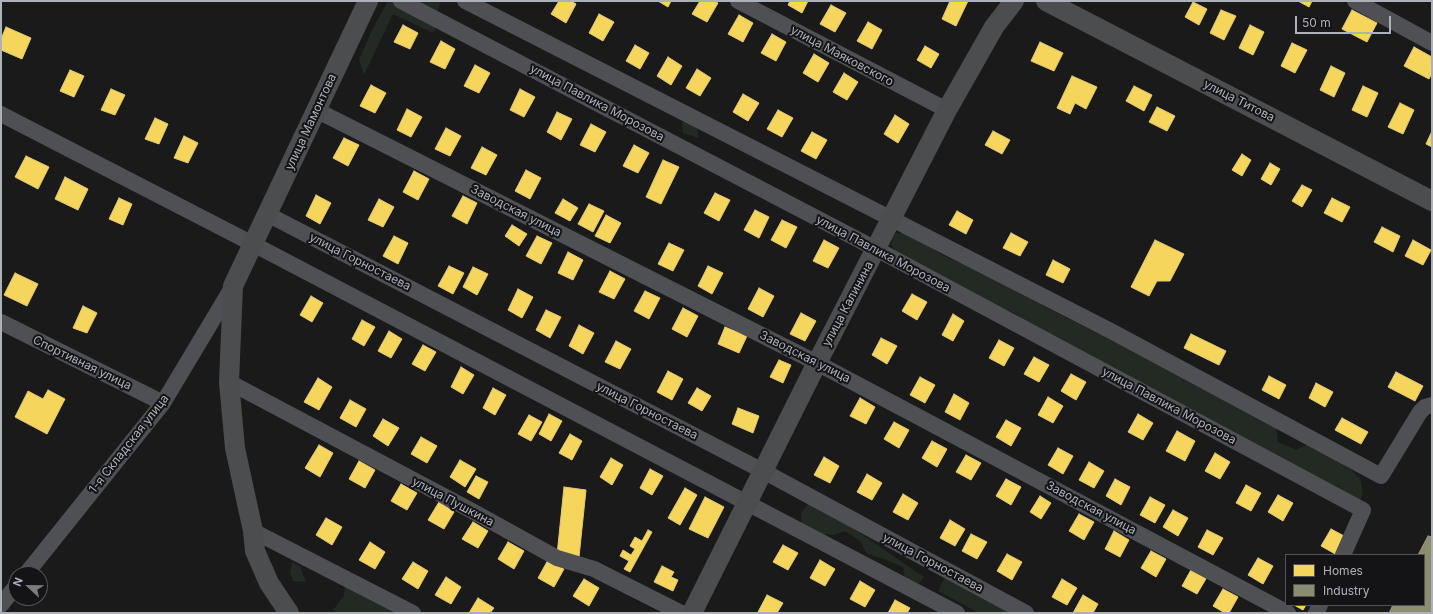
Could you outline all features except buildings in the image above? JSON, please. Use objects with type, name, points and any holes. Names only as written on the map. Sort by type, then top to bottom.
[{"type":"main road","name":"улица Мамонтова","points":[[253,244],[368,1]]},
{"type":"main road","name":"улица Калинина","points":[[692,613],[817,363],[947,110],[994,27],[1014,1]]},
{"type":"main road","name":"улица Титова","points":[[1046,1],[1432,201]]},
{"type":"main road","points":[[253,244],[233,286],[229,382],[235,448],[253,531],[255,551],[269,583],[289,613]]},
{"type":"street","name":"улица Павлика Морозова","points":[[402,1],[876,250],[1363,510],[1343,554]]},
{"type":"street","points":[[465,1],[1111,331],[1381,476],[1420,412],[1425,407],[1432,405]]},
{"type":"street","name":"улица Маяковского","points":[[738,1],[947,110]]},
{"type":"street","points":[[1355,1],[1432,43]]},
{"type":"street","name":"Заводская улица","points":[[316,110],[817,363],[1288,613]]},
{"type":"street","points":[[1,114],[253,244],[747,504],[958,613]]},
{"type":"street","name":"улица Горностаева","points":[[267,214],[763,472],[1026,613]]},
{"type":"street","name":"1-я Складская улица","points":[[32,566],[163,403],[233,286]]},
{"type":"street","name":"Спортивная улица","points":[[1,322],[163,403]]},
{"type":"street","name":"улица Пушкина","points":[[229,382],[474,512],[557,558],[594,569],[681,613]]},
{"type":"street","points":[[253,531],[413,613]]},
{"type":"street","points":[[1,605],[8,596]]},
{"type":"shaded area","points":[[388,1],[394,1],[438,25],[433,33],[393,14],[364,75],[359,60],[372,30]]},
{"type":"shaded area","points":[[415,1],[441,1],[437,13]]},
{"type":"shaded area","points":[[690,121],[697,128],[699,138],[683,133],[682,122]]},
{"type":"shaded area","points":[[895,233],[908,234],[944,256],[1040,297],[1043,306],[1097,333],[1107,335],[1276,426],[1278,442],[1296,450],[1308,444],[1345,464],[1360,478],[1363,494],[1359,502],[1027,324],[1018,315],[943,280],[895,253],[891,244]]},
{"type":"shaded area","points":[[809,503],[832,514],[924,577],[918,585],[905,578],[903,567],[867,554],[860,541],[845,531],[833,535],[822,534],[802,526],[801,513]]},
{"type":"shaded area","points":[[292,562],[300,566],[306,582],[293,581],[290,572]]},
{"type":"shaded area","points":[[946,575],[1014,613],[979,613],[938,591]]},
{"type":"shaded area","points":[[345,585],[403,613],[338,613],[333,610],[344,596]]}]
